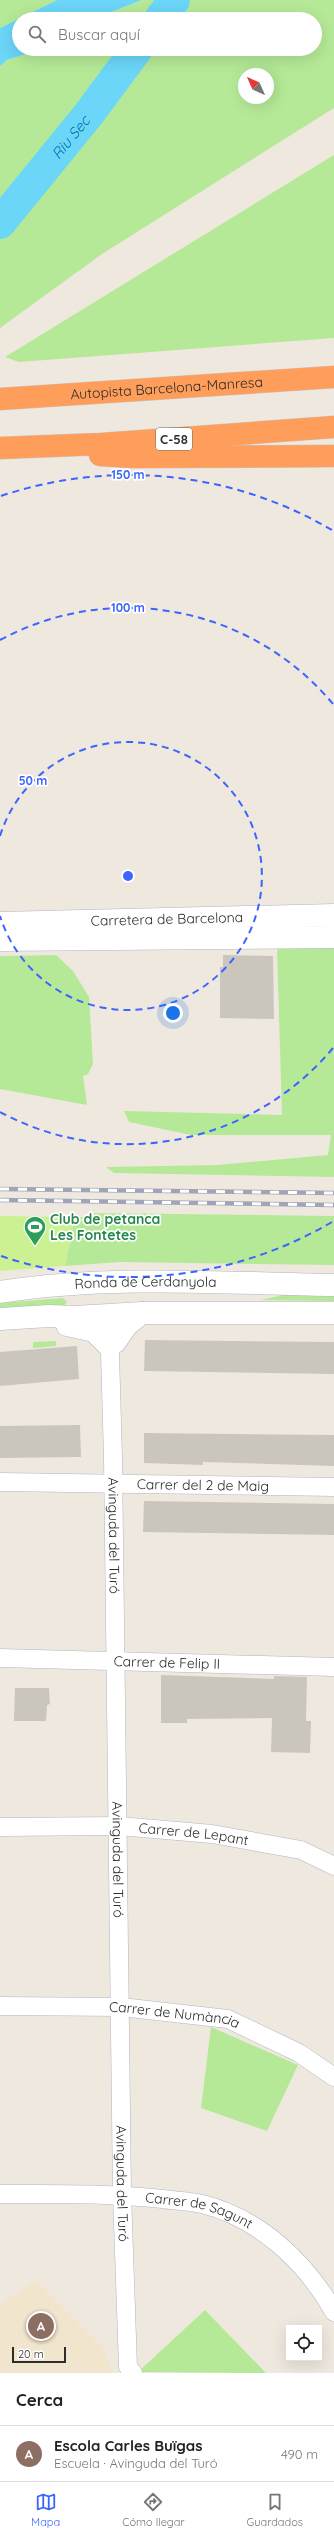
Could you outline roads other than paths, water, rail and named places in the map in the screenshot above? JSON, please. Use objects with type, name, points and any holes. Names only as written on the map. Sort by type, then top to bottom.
[{"type":"highway","name":"Autopista Barcelona-Manresa","points":[[0,398],[334,377]]},
{"type":"highway","name":"C-58","points":[[7,448],[334,427]]},
{"type":"highway","points":[[7,448],[132,457],[334,456]]},
{"type":"street","name":"Carretera de Barcelona","points":[[4,929],[165,919],[334,915]]},
{"type":"street","points":[[98,940],[115,929],[141,928],[165,919]]},
{"type":"street","name":"Carretera de Barcelona","points":[[4,929],[98,940],[334,937]]},
{"type":"street","name":"Ronda de Cerdanyola","points":[[0,1292],[54,1284],[334,1285]]},
{"type":"street","name":"Ronda de Cerdanyola","points":[[110,1316],[113,1306],[130,1295],[260,1295],[292,1284]]},
{"type":"street","name":"Ronda de Cerdanyola","points":[[0,1296],[34,1294],[90,1296],[110,1316]]},
{"type":"street","name":"Ronda de Cerdanyola","points":[[111,1346],[127,1325],[142,1313]]},
{"type":"street","name":"Ronda de Cerdanyola","points":[[0,1319],[110,1316],[142,1313],[334,1313]]},
{"type":"street","name":"Avinguda del Turó","points":[[110,1316],[114,1662],[119,1826],[122,2194],[130,2370]]},
{"type":"street","points":[[0,1332],[71,1324],[94,1331],[111,1346]]},
{"type":"street","name":"Carrer del 2 de Maig","points":[[0,1482],[334,1487]]},
{"type":"street","name":"Carrer de Felip II","points":[[0,1658],[334,1667]]},
{"type":"street","name":"Carrer de Lepant","points":[[0,1827],[119,1826],[212,1834],[301,1850],[334,1866]]},
{"type":"street","name":"Carrer de Numància","points":[[0,2006],[121,2006],[228,2019],[299,2053],[334,2077]]},
{"type":"street","name":"Carrer de Sagunt","points":[[0,2194],[122,2194],[202,2204],[234,2216],[265,2234],[298,2262],[326,2298],[334,2312]]},
{"type":"water","points":[[57,0],[142,0],[111,12],[33,12]]},
{"type":"water","points":[[12,22],[12,56],[20,56],[7,60],[0,66],[0,28]]},
{"type":"waterway","name":"Riu Sec","points":[[165,12],[174,0]]},
{"type":"waterway","name":"Riu Sec","points":[[0,223],[88,115],[132,56]]},
{"type":"railway","points":[[0,1189],[334,1193]]},
{"type":"railway","points":[[0,1200],[334,1205]]},
{"type":"place","name":"Club de petanca Les Fontetes","points":[[35,1246]]},
{"type":"place","name":"Escola Carles Buïgas","points":[[41,2326]]}]
